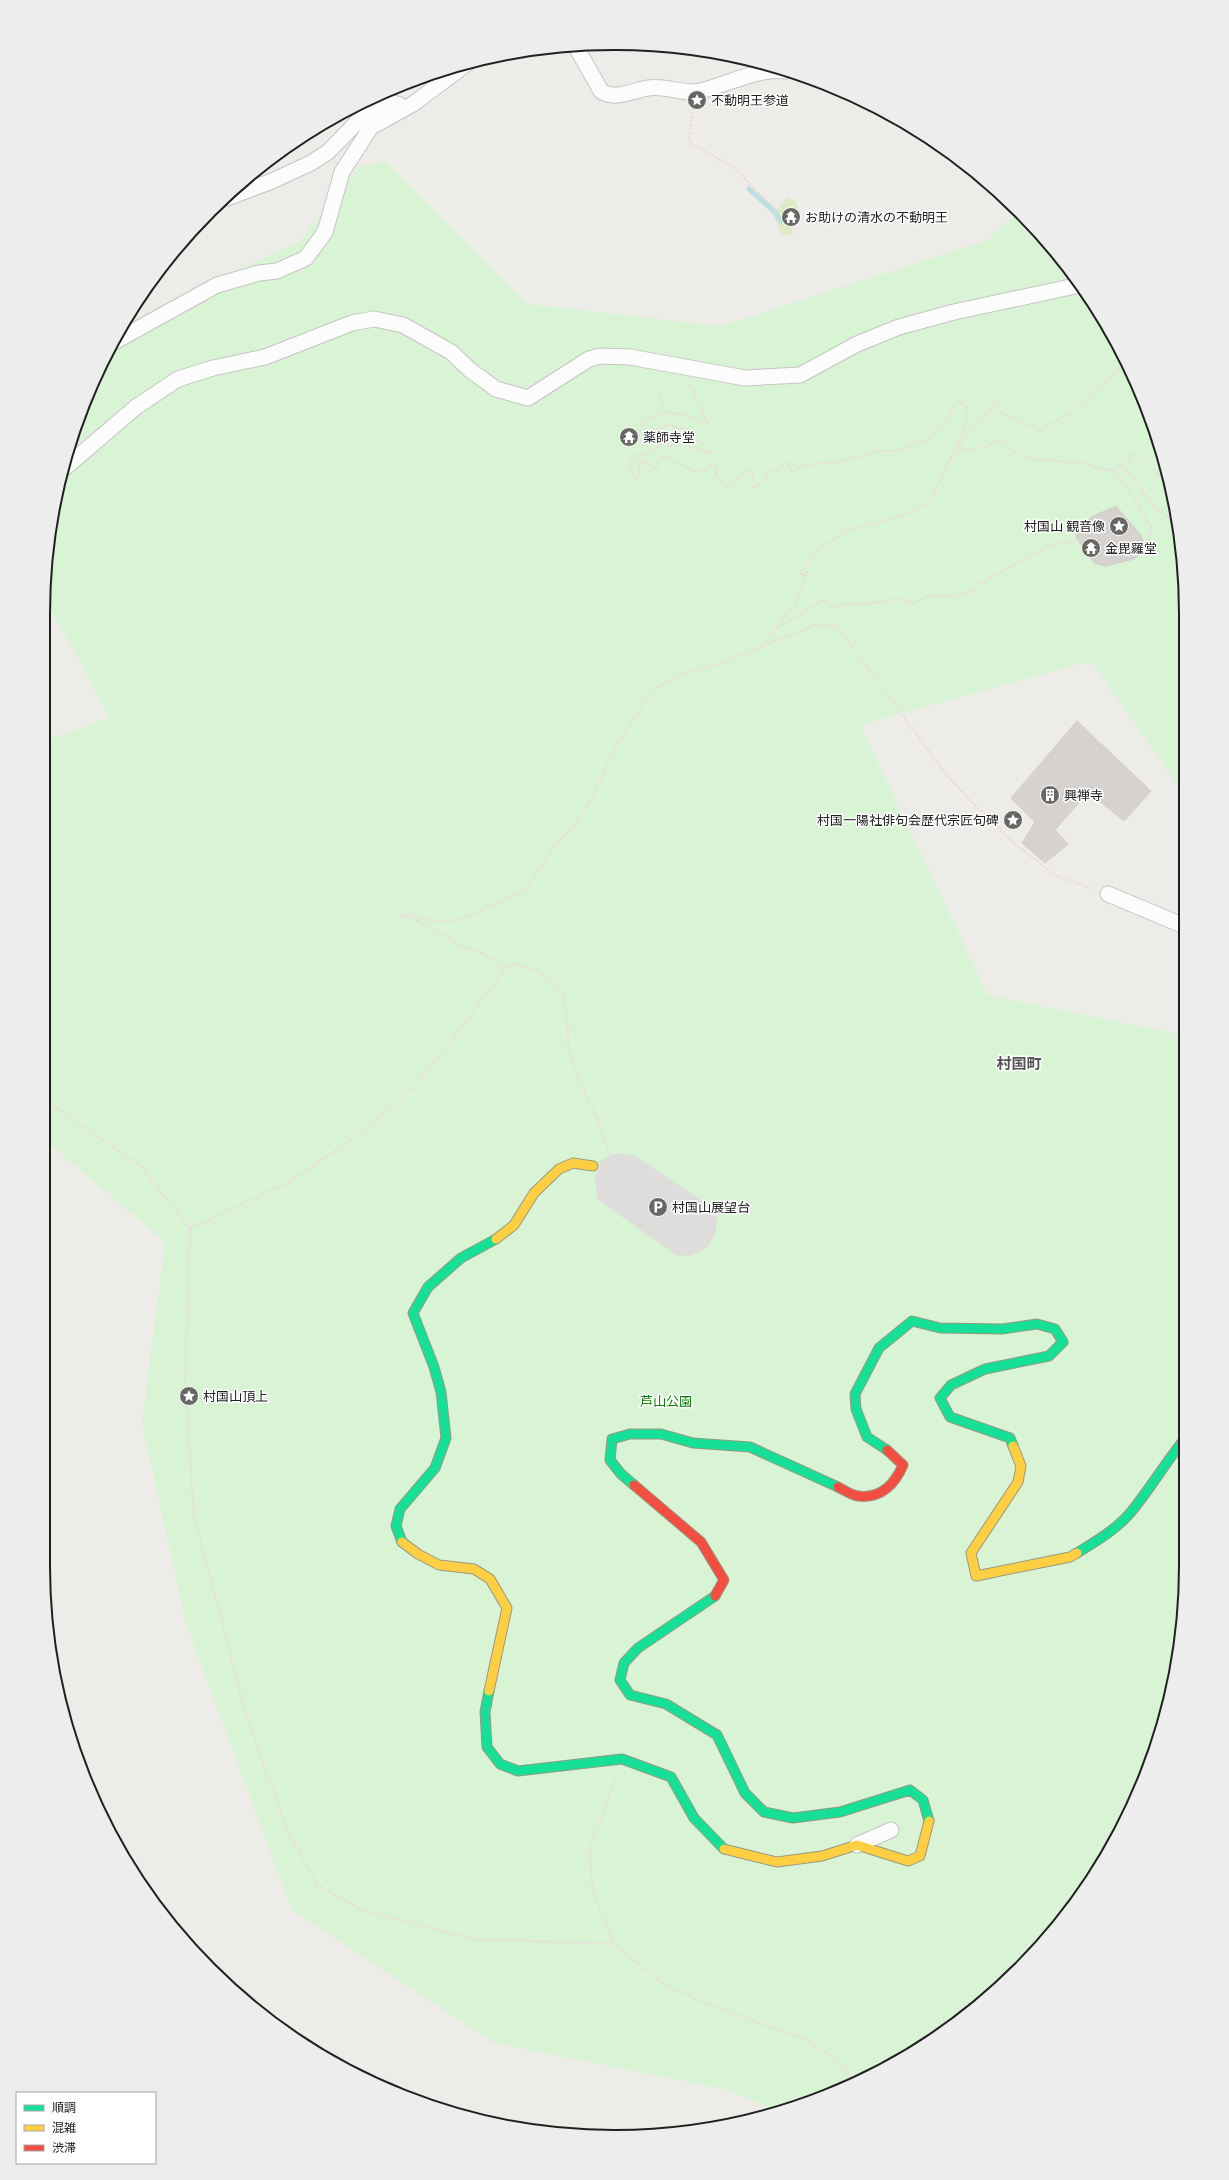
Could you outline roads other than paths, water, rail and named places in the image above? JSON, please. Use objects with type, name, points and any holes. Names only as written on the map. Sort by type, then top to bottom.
[{"type":"street","points":[[578,51],[601,91],[614,96],[649,88],[663,87],[694,92],[767,71]]},
{"type":"street","points":[[123,337],[216,285],[259,273],[277,271],[306,258],[325,232],[342,172],[371,126],[407,107],[453,74]]},
{"type":"street","points":[[374,104],[394,103],[407,107]]},
{"type":"street","points":[[238,194],[272,181],[311,163],[328,152],[373,105]]},
{"type":"street","points":[[71,463],[136,407],[178,379],[213,368],[265,357],[352,323],[374,319],[403,325],[451,352],[470,370],[496,389],[528,398],[589,359],[600,356],[630,357],[745,378],[800,375],[857,344],[899,328],[954,312],[1074,287]]},
{"type":"street","points":[[1108,894],[1179,924]]},
{"type":"street","points":[[593,1166],[573,1163],[559,1169],[534,1193],[514,1225],[498,1238],[462,1258],[428,1287],[413,1313],[439,1386],[445,1412],[446,1438],[435,1468],[400,1509],[396,1526],[402,1542],[418,1554],[439,1565],[474,1569],[490,1579],[507,1608],[485,1712],[487,1747],[500,1764],[518,1771],[622,1758],[671,1777],[694,1818],[724,1849],[777,1862],[822,1856],[857,1845],[892,1830]]},
{"type":"street","points":[[857,1845],[908,1861],[920,1856],[929,1820],[923,1800],[910,1790],[840,1812],[793,1818],[764,1812],[745,1793],[717,1735],[666,1704],[630,1695],[620,1680],[624,1663],[638,1648],[713,1599],[724,1580],[701,1542],[621,1474],[610,1460],[612,1439],[630,1434],[661,1434],[693,1443],[750,1447],[857,1496],[875,1496],[896,1482],[903,1465],[894,1454],[867,1437],[856,1409],[855,1394],[879,1348],[912,1321],[940,1328],[1002,1329],[1037,1324],[1055,1329],[1063,1342],[1048,1356],[985,1369],[951,1384],[940,1398],[950,1417],[1010,1438],[1020,1466],[1018,1482],[971,1553],[976,1576],[1070,1556],[1097,1541],[1130,1513],[1179,1446]]},
{"type":"waterway","points":[[749,189],[773,210],[781,221]]},
{"type":"place","name":"不動明王参道","points":[[697,100]]},
{"type":"place","name":"お助けの清水の不動明王","points":[[791,217]]},
{"type":"place","name":"薬師寺堂","points":[[629,437]]},
{"type":"place","name":"村国山 観音像","points":[[1119,526]]},
{"type":"place","name":"金毘羅堂","points":[[1091,548]]},
{"type":"place","name":"興禅寺","points":[[1050,795]]},
{"type":"place","name":"村国一陽社俳句会歴代宗匠句碑","points":[[1013,820]]},
{"type":"place","name":"村国山展望台","points":[[658,1207]]},
{"type":"place","name":"村国山頂上","points":[[189,1396]]},
{"type":"district","name":"村国町","points":[[1019,1064]]},
{"type":"park label","name":"芦山公園","points":[[666,1401]]}]
